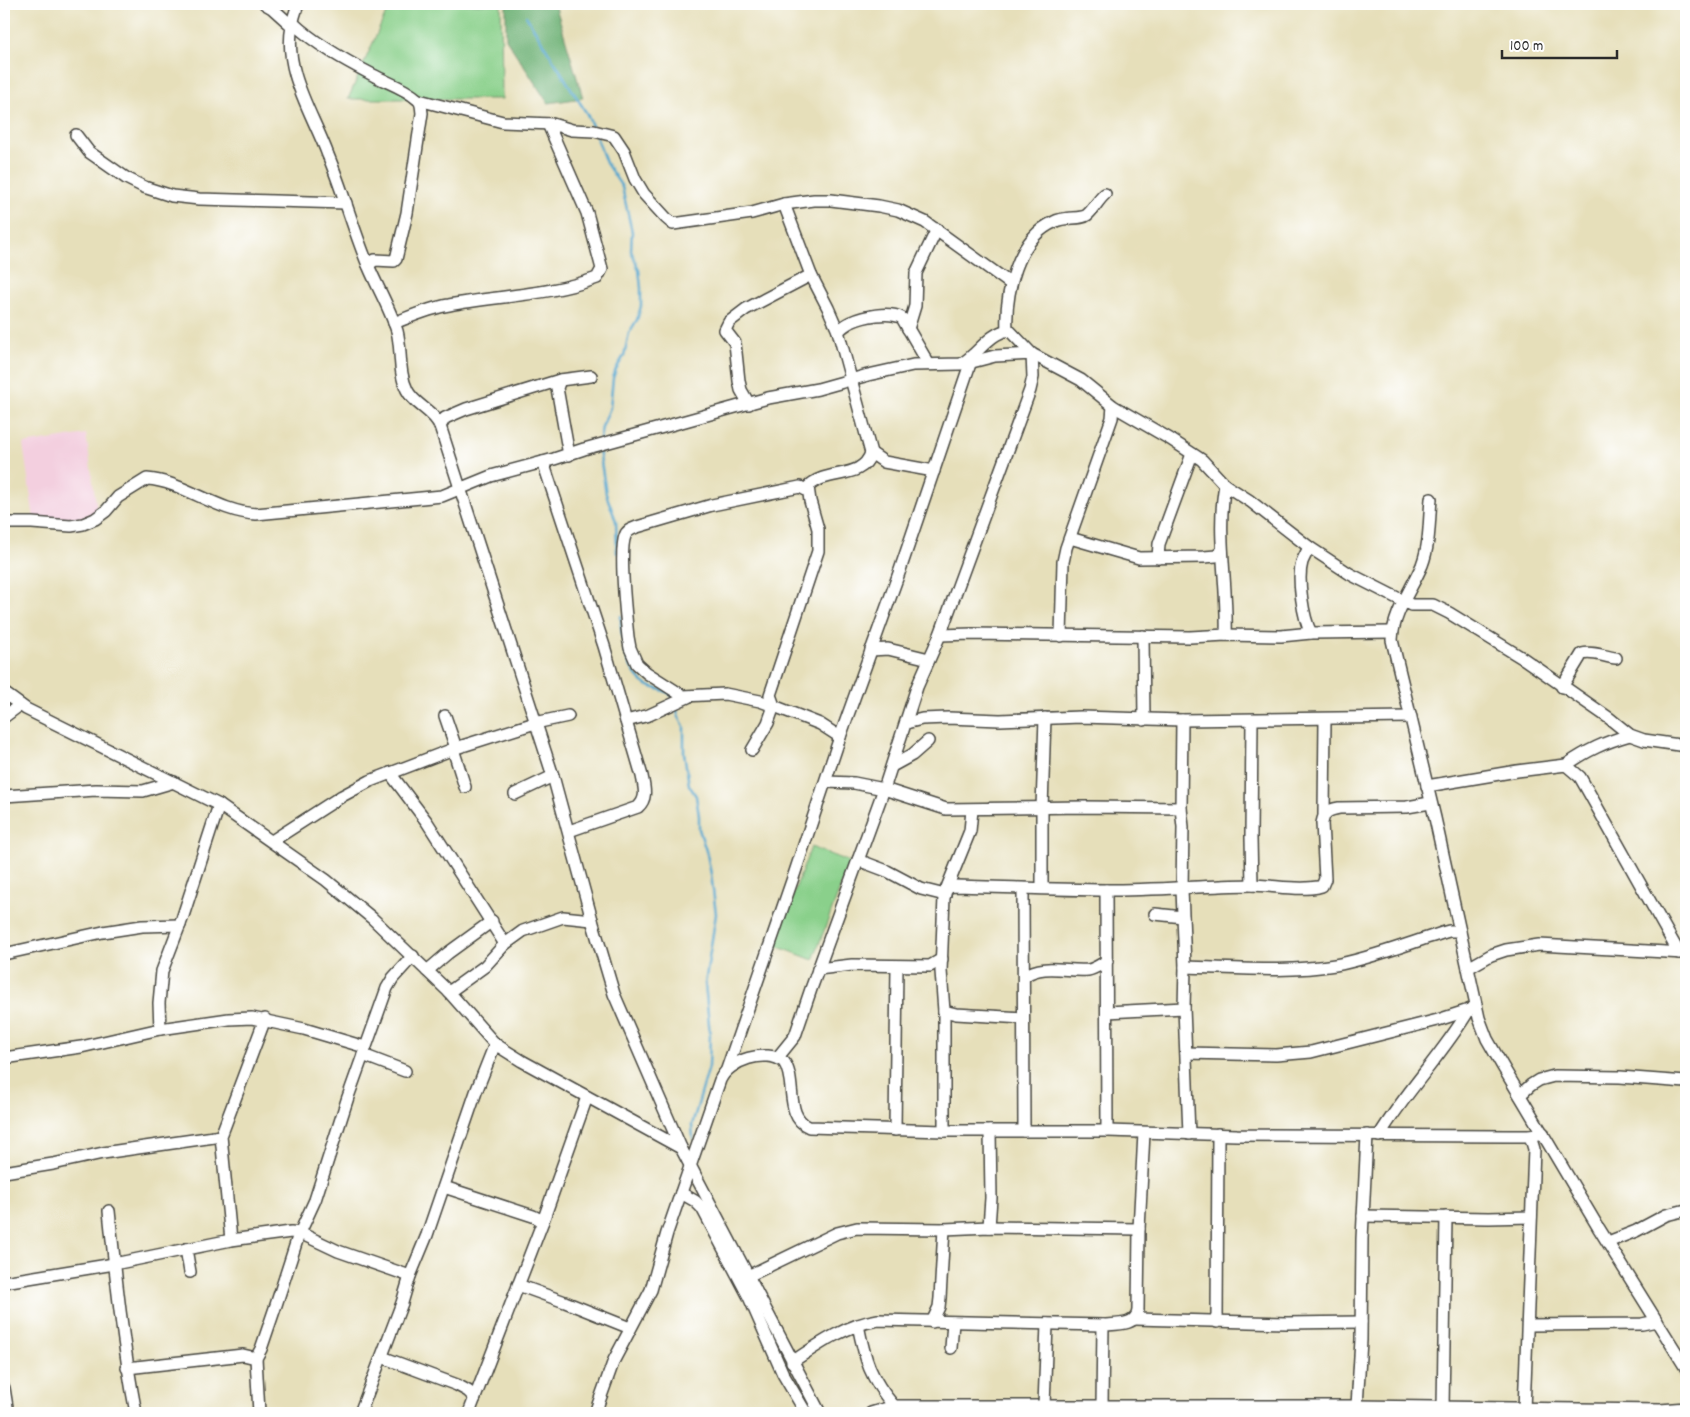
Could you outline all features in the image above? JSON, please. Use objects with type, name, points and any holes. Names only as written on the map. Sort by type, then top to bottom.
[{"type":"street","points":[[264,4],[350,62],[419,100],[503,122],[548,124],[572,130],[594,131],[614,136],[624,151],[632,174],[644,194],[673,224],[752,213],[784,204],[832,200],[879,206],[906,213],[937,230],[1011,284]]},
{"type":"street","points":[[298,4],[292,24],[290,43],[298,84],[328,153],[368,265],[397,331],[403,376],[407,390],[418,404],[434,416],[440,426],[553,776],[614,994],[681,1148],[820,1413]]},
{"type":"street","points":[[368,265],[375,260],[394,261],[396,259],[407,214],[422,113],[419,100]]},
{"type":"street","points":[[394,323],[424,311],[447,305],[514,296],[597,278],[602,269],[587,213],[548,124]]},
{"type":"street","points":[[76,135],[90,152],[102,162],[144,187],[172,196],[199,199],[346,203]]},
{"type":"street","points":[[1007,330],[1006,321],[1011,284],[1027,246],[1046,225],[1064,218],[1079,218],[1087,215],[1105,194]]},
{"type":"street","points":[[774,706],[771,701],[770,692],[818,551],[818,529],[808,487],[818,480],[857,470],[868,462],[871,453],[838,331],[811,274],[784,204]]},
{"type":"street","points":[[908,328],[914,306],[916,273],[937,230]]},
{"type":"street","points":[[749,404],[739,382],[735,344],[725,330],[726,327],[732,319],[746,309],[811,274]]},
{"type":"street","points":[[838,331],[851,321],[885,314],[895,315],[902,318],[928,364]]},
{"type":"street","points":[[1007,330],[1011,331],[1032,354],[1081,380],[1113,406],[1202,460],[1224,485],[1250,501],[1309,547],[1350,574],[1404,602],[1416,606],[1434,605],[1449,613],[1506,647],[1609,718],[1630,735],[1650,741],[1686,746]]},
{"type":"street","points":[[595,1413],[614,1360],[651,1290],[709,1108],[720,1080],[727,1069],[870,650],[973,358],[993,338],[1007,330]]},
{"type":"street","points":[[4,523],[71,526],[83,524],[96,519],[118,498],[147,479],[170,484],[228,508],[256,514],[442,496],[490,476],[749,404],[894,369],[928,364],[961,364],[973,358],[1032,354]]},
{"type":"street","points":[[778,1058],[796,1036],[818,969],[892,766],[917,687],[940,635],[1030,390],[1033,377],[1032,354]]},
{"type":"street","points":[[953,364],[966,377]]},
{"type":"street","points":[[440,426],[445,418],[453,414],[560,380],[591,376]]},
{"type":"street","points":[[560,380],[556,388],[569,455]]},
{"type":"street","points":[[1060,636],[1063,562],[1112,418],[1113,406]]},
{"type":"street","points":[[871,453],[884,462],[910,465],[934,471]]},
{"type":"street","points":[[1158,558],[1159,544],[1192,454]]},
{"type":"street","points":[[542,462],[604,646],[642,776],[645,795],[643,803],[631,811],[569,831]]},
{"type":"street","points":[[1224,485],[1222,551],[1227,614],[1226,635]]},
{"type":"street","points":[[688,697],[642,670],[632,654],[628,637],[625,606],[623,566],[625,536],[629,530],[637,527],[712,506],[800,488],[808,491]]},
{"type":"street","points":[[1431,499],[1427,548],[1422,565],[1392,632],[1393,648],[1460,931],[1468,968],[1473,1008],[1487,1039],[1520,1095],[1686,1368]]},
{"type":"street","points":[[1070,538],[1106,547],[1131,556],[1158,558],[1216,556],[1222,551]]},
{"type":"street","points":[[1309,547],[1302,563],[1301,573],[1305,616],[1311,633]]},
{"type":"street","points":[[940,635],[1190,637],[1392,632]]},
{"type":"street","points":[[1143,636],[1144,720]]},
{"type":"street","points":[[870,650],[888,649],[929,659]]},
{"type":"street","points":[[1562,687],[1582,654],[1591,653],[1616,658]]},
{"type":"street","points":[[4,693],[20,705],[219,805],[326,880],[372,918],[449,992],[495,1044],[522,1061],[681,1148]]},
{"type":"street","points":[[626,721],[649,715],[688,697],[725,694],[760,701],[774,706],[820,724],[840,737]]},
{"type":"street","points":[[4,717],[20,705]]},
{"type":"street","points":[[752,750],[765,728],[774,706]]},
{"type":"street","points":[[445,716],[465,787]]},
{"type":"street","points":[[272,841],[342,796],[390,774],[455,748],[535,723],[568,716]]},
{"type":"street","points":[[906,723],[929,718],[1000,720],[1081,717],[1144,720],[1252,720],[1411,718]]},
{"type":"street","points":[[1042,888],[1045,718]]},
{"type":"street","points":[[945,893],[953,886],[1106,890],[1182,889],[1252,885],[1304,888],[1322,886],[1325,879],[1322,823],[1324,814],[1325,719]]},
{"type":"street","points":[[1182,720],[1181,808],[1183,827],[1184,1008],[1189,1134]]},
{"type":"street","points":[[1252,720],[1252,885]]},
{"type":"street","points":[[1427,786],[1566,765],[1584,752],[1630,735]]},
{"type":"street","points":[[892,766],[912,755],[928,741]]},
{"type":"street","points":[[1566,765],[1580,777],[1683,953]]},
{"type":"street","points":[[390,774],[427,822],[505,944]]},
{"type":"street","points":[[515,794],[553,776]]},
{"type":"street","points":[[4,796],[96,790],[144,791],[174,782]]},
{"type":"street","points":[[826,782],[854,783],[884,789],[937,808],[972,810],[1181,808]]},
{"type":"street","points":[[1324,814],[1329,810],[1339,808],[1407,807],[1430,803]]},
{"type":"street","points":[[160,1030],[162,971],[180,925],[219,805]]},
{"type":"street","points":[[944,1131],[942,959],[945,893],[970,832],[972,810]]},
{"type":"street","points":[[858,860],[887,871],[921,889],[945,893]]},
{"type":"street","points":[[1023,889],[1025,976],[1024,1131]]},
{"type":"street","points":[[1106,890],[1107,1131]]},
{"type":"street","points":[[1156,914],[1183,917]]},
{"type":"street","points":[[449,992],[485,966],[505,944],[523,931],[558,918],[568,917],[592,920]]},
{"type":"street","points":[[427,970],[492,921]]},
{"type":"street","points":[[4,954],[113,930],[142,926],[180,925]]},
{"type":"street","points":[[1185,967],[1293,969],[1322,967],[1364,958],[1449,931],[1460,931]]},
{"type":"street","points":[[1468,968],[1491,955],[1530,946],[1683,953]]},
{"type":"street","points":[[259,1413],[256,1358],[263,1343],[300,1233],[315,1200],[364,1051],[387,988],[393,978],[413,956]]},
{"type":"street","points":[[930,966],[942,959]]},
{"type":"street","points":[[1025,976],[1041,969],[1088,970],[1107,961]]},
{"type":"street","points":[[818,969],[852,965],[930,966],[942,971]]},
{"type":"street","points":[[895,1130],[897,966]]},
{"type":"street","points":[[1107,1012],[1184,1008]]},
{"type":"street","points":[[1186,1053],[1276,1055],[1311,1052],[1438,1020],[1473,1008]]},
{"type":"street","points":[[1365,1409],[1360,1322],[1363,1216],[1373,1136],[1389,1119],[1473,1008]]},
{"type":"street","points":[[944,1011],[956,1014],[1024,1018]]},
{"type":"street","points":[[4,1058],[81,1047],[160,1030],[228,1019],[252,1018],[265,1019],[364,1051],[405,1071]]},
{"type":"street","points":[[231,1240],[222,1136],[265,1019]]},
{"type":"street","points":[[360,1413],[427,1235],[476,1092],[495,1044]]},
{"type":"street","points":[[727,1069],[739,1060],[747,1059],[778,1058],[784,1062],[788,1069],[796,1112],[800,1122],[807,1127],[944,1131],[1107,1131],[1373,1136],[1530,1136],[1543,1133]]},
{"type":"street","points":[[1520,1095],[1531,1084],[1554,1076],[1620,1077],[1686,1082]]},
{"type":"street","points":[[469,1413],[543,1221],[587,1097]]},
{"type":"street","points":[[989,1227],[992,1198],[990,1131]]},
{"type":"street","points":[[792,1362],[830,1337],[858,1325],[878,1320],[1103,1325],[1128,1323],[1135,1319],[1138,1316],[1139,1228],[1144,1133]]},
{"type":"street","points":[[1217,1322],[1218,1134]]},
{"type":"street","points":[[4,1172],[120,1150],[222,1136]]},
{"type":"street","points":[[1524,1410],[1534,1148],[1530,1136]]},
{"type":"street","points":[[444,1187],[543,1221]]},
{"type":"street","points":[[681,1193],[695,1201],[702,1208],[749,1297],[783,1374],[806,1413]]},
{"type":"street","points":[[1608,1242],[1636,1232],[1666,1215],[1686,1210]]},
{"type":"street","points":[[110,1211],[115,1283],[127,1368],[136,1413]]},
{"type":"street","points":[[1363,1216],[1531,1217]]},
{"type":"street","points":[[1443,1408],[1446,1217]]},
{"type":"street","points":[[748,1276],[811,1245],[852,1228],[1139,1228]]},
{"type":"street","points":[[932,1322],[939,1307],[944,1229]]},
{"type":"street","points":[[4,1282],[114,1264],[231,1240],[284,1232],[300,1233],[338,1251],[410,1276]]},
{"type":"street","points":[[186,1249],[190,1272]]},
{"type":"street","points":[[518,1285],[630,1328]]},
{"type":"street","points":[[1135,1319],[1287,1323],[1360,1322]]},
{"type":"street","points":[[1528,1325],[1642,1324],[1657,1320]]},
{"type":"street","points":[[951,1348],[953,1322]]},
{"type":"street","points":[[1044,1406],[1047,1324]]},
{"type":"street","points":[[858,1325],[867,1363],[885,1395],[894,1406]]},
{"type":"street","points":[[1102,1406],[1103,1325]]},
{"type":"street","points":[[127,1368],[243,1355],[256,1358]]},
{"type":"street","points":[[382,1357],[457,1385],[475,1398]]},
{"type":"street","points":[[4,1388],[8,1413]]},
{"type":"street","points":[[873,1412],[885,1395]]},
{"type":"street","points":[[873,1412],[894,1406],[1102,1406],[1177,1410],[1443,1408],[1660,1410],[1686,1408],[1684,1413]]},
{"type":"shaded area","points":[[86,434],[98,517],[35,526],[23,444]]},
{"type":"green space","points":[[390,4],[501,4],[502,99],[348,99]]},
{"type":"green space","points":[[506,4],[555,4],[583,98],[548,103],[506,39]]},
{"type":"green space","points":[[811,847],[850,862],[813,960],[774,945]]},
{"type":"waterway","points":[[526,16],[587,114],[592,126]]},
{"type":"waterway","points":[[596,136],[606,163],[622,187],[632,232],[631,251],[639,270],[641,288],[641,306],[637,320],[629,333],[624,356],[613,378],[610,408],[602,427],[600,440]]},
{"type":"waterway","points":[[599,449],[606,494],[616,521],[617,553]]},
{"type":"waterway","points":[[621,616],[624,645]]},
{"type":"waterway","points":[[625,651],[635,674],[650,687],[670,694],[674,700]]},
{"type":"waterway","points":[[675,705],[684,726],[684,753],[689,785],[696,796],[699,829],[707,854],[716,914],[705,984],[710,1034],[709,1067],[692,1125],[693,1139]]}]
